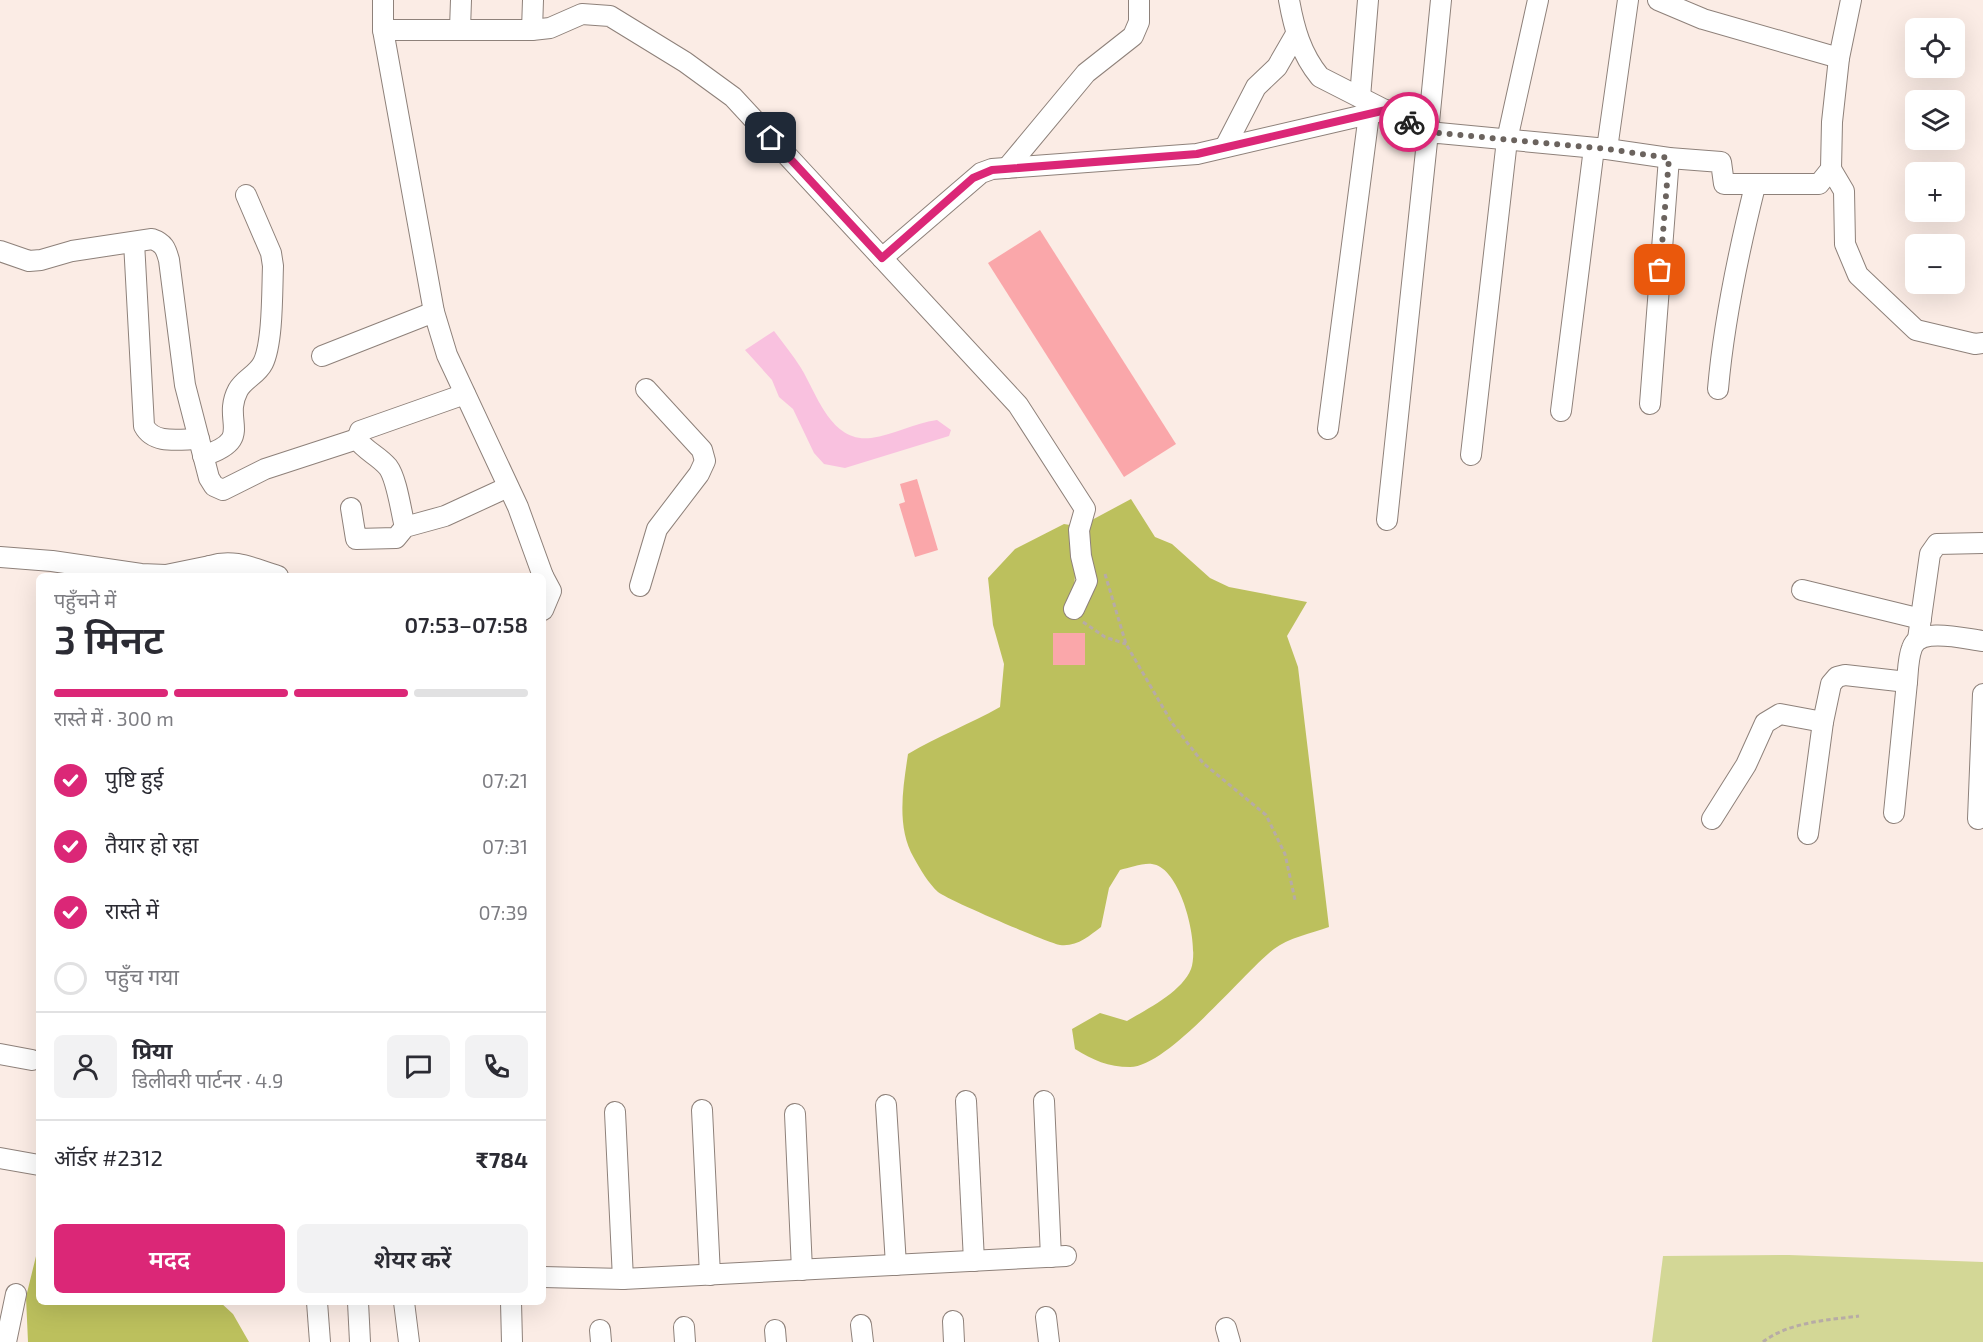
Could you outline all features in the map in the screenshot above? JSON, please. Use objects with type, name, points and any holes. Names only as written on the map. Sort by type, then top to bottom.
[{"type":"street","points":[[383,0],[383,30],[434,312],[447,355],[531,539],[542,573]]},
{"type":"street","points":[[460,29],[461,0]]},
{"type":"street","points":[[532,0],[532,30]]},
{"type":"street","points":[[1007,168],[1086,73],[1133,36],[1139,22],[1138,0]]},
{"type":"street","points":[[1289,0],[1296,34],[1311,65],[1320,77],[1372,107],[1428,132],[1721,162],[1724,184],[1755,186],[1819,184],[1831,169]]},
{"type":"street","points":[[1328,429],[1372,107],[1368,0]]},
{"type":"street","points":[[1387,519],[1441,0]]},
{"type":"street","points":[[1471,455],[1507,140],[1538,0]]},
{"type":"street","points":[[1560,411],[1601,148],[1628,0]]},
{"type":"street","points":[[1658,0],[1703,19],[1839,58]]},
{"type":"street","points":[[1851,0],[1839,58],[1832,122],[1831,169],[1844,191],[1845,244],[1858,275],[1916,330],[1975,344],[1983,343]]},
{"type":"street","points":[[383,30],[532,30],[550,28],[582,14],[610,16],[685,62],[733,97],[1018,405],[1066,477],[1085,509],[1079,530],[1081,556],[1087,581],[1074,609]]},
{"type":"street","points":[[1225,147],[1256,87],[1276,66],[1296,34]]},
{"type":"street","points":[[882,258],[981,173],[1007,168],[1179,156],[1225,147],[1372,107]]},
{"type":"street","points":[[1650,404],[1669,158]]},
{"type":"street","points":[[1718,389],[1722,336],[1755,186]]},
{"type":"street","points":[[134,242],[144,426],[148,434],[158,439],[223,450],[231,441],[237,391],[258,371],[267,350],[273,266],[271,253],[246,195]]},
{"type":"street","points":[[0,251],[29,261],[72,251],[152,239],[160,242],[166,249],[185,385],[209,478],[214,486],[223,490],[266,469],[357,439]]},
{"type":"street","points":[[322,356],[434,312]]},
{"type":"street","points":[[640,586],[657,529],[699,474],[705,461],[702,450],[646,389]]},
{"type":"street","points":[[357,439],[360,431],[367,427],[465,394]]},
{"type":"street","points":[[357,439],[362,447],[378,456],[390,470],[405,527]]},
{"type":"street","points":[[351,508],[356,539],[396,537],[405,527],[445,516],[508,487]]},
{"type":"street","points":[[1918,639],[1930,554],[1936,544],[1983,543]]},
{"type":"street","points":[[0,557],[52,561],[134,573]]},
{"type":"street","points":[[191,573],[216,571],[225,561],[269,573]]},
{"type":"street","points":[[546,582],[551,591],[546,603]]},
{"type":"street","points":[[1802,590],[1921,619]]},
{"type":"street","points":[[1894,813],[1912,647],[1918,639],[1927,634],[1983,641]]},
{"type":"street","points":[[1808,834],[1823,722],[1831,684],[1837,677],[1845,675],[1907,682]]},
{"type":"street","points":[[1978,819],[1983,694]]},
{"type":"street","points":[[1712,819],[1746,765],[1764,723],[1780,714],[1823,722]]},
{"type":"street","points":[[0,1054],[32,1060]]},
{"type":"street","points":[[966,1101],[974,1261]]},
{"type":"street","points":[[546,1277],[623,1279],[1058,1257],[1044,1101]]},
{"type":"street","points":[[886,1105],[896,1265]]},
{"type":"street","points":[[702,1110],[710,1275]]},
{"type":"street","points":[[615,1112],[623,1279]]},
{"type":"street","points":[[795,1114],[802,1270]]},
{"type":"street","points":[[0,1158],[36,1164]]},
{"type":"street","points":[[6,1342],[16,1294]]},
{"type":"street","points":[[316,1305],[320,1342]]},
{"type":"street","points":[[358,1305],[360,1342]]},
{"type":"street","points":[[404,1305],[409,1342]]},
{"type":"street","points":[[511,1305],[512,1342]]},
{"type":"street","points":[[1046,1317],[1049,1342]]},
{"type":"street","points":[[953,1321],[954,1342]]},
{"type":"path","points":[[1081,556],[1088,555],[1102,568],[1126,644],[1172,723],[1203,763],[1266,815],[1285,854],[1295,900]]},
{"type":"path","points":[[1074,609],[1090,629],[1126,644]]},
{"type":"path","points":[[1763,1342],[1769,1337],[1811,1322],[1859,1316]]},
{"type":"green space","points":[[1131,499],[1155,537],[1172,544],[1210,578],[1229,587],[1307,602],[1287,636],[1298,667],[1329,927],[1293,939],[1274,949],[1184,1036],[1146,1063],[1130,1067],[1101,1062],[1075,1049],[1072,1029],[1100,1013],[1127,1021],[1163,999],[1186,977],[1191,969],[1193,943],[1186,909],[1172,878],[1162,868],[1152,864],[1120,870],[1109,888],[1101,927],[1077,943],[1060,945],[997,920],[938,892],[931,885],[908,846],[902,807],[908,754],[1000,707],[1004,664],[993,625],[988,578],[1015,549],[1064,524],[1070,525],[1075,575],[1072,618],[1085,611],[1090,521]]},
{"type":"green space","points":[[1789,1255],[1983,1262],[1983,1342],[1652,1342],[1663,1256]]},
{"type":"green space","points":[[36,1256],[36,1305],[223,1305],[233,1314],[249,1342],[28,1342],[26,1297]]},
{"type":"shaded area","points":[[774,331],[801,368],[827,415],[845,433],[871,438],[937,420],[951,430],[949,436],[845,468],[824,464],[814,453],[793,409],[779,397],[772,380],[745,350]]},
{"type":"building","points":[[1040,230],[1176,444],[1124,477],[988,263]]},
{"type":"building","points":[[917,479],[938,550],[915,557],[899,504],[905,502],[900,484]]},
{"type":"building","points":[[1053,633],[1085,633],[1085,665],[1053,665]]},
{"type":"way so far","points":[[1409,122],[1428,132],[1607,149],[1669,158],[1660,270]]},
{"type":"route","points":[[771,138],[882,258],[973,178],[992,170],[1197,154],[1386,110],[1409,122]]}]
